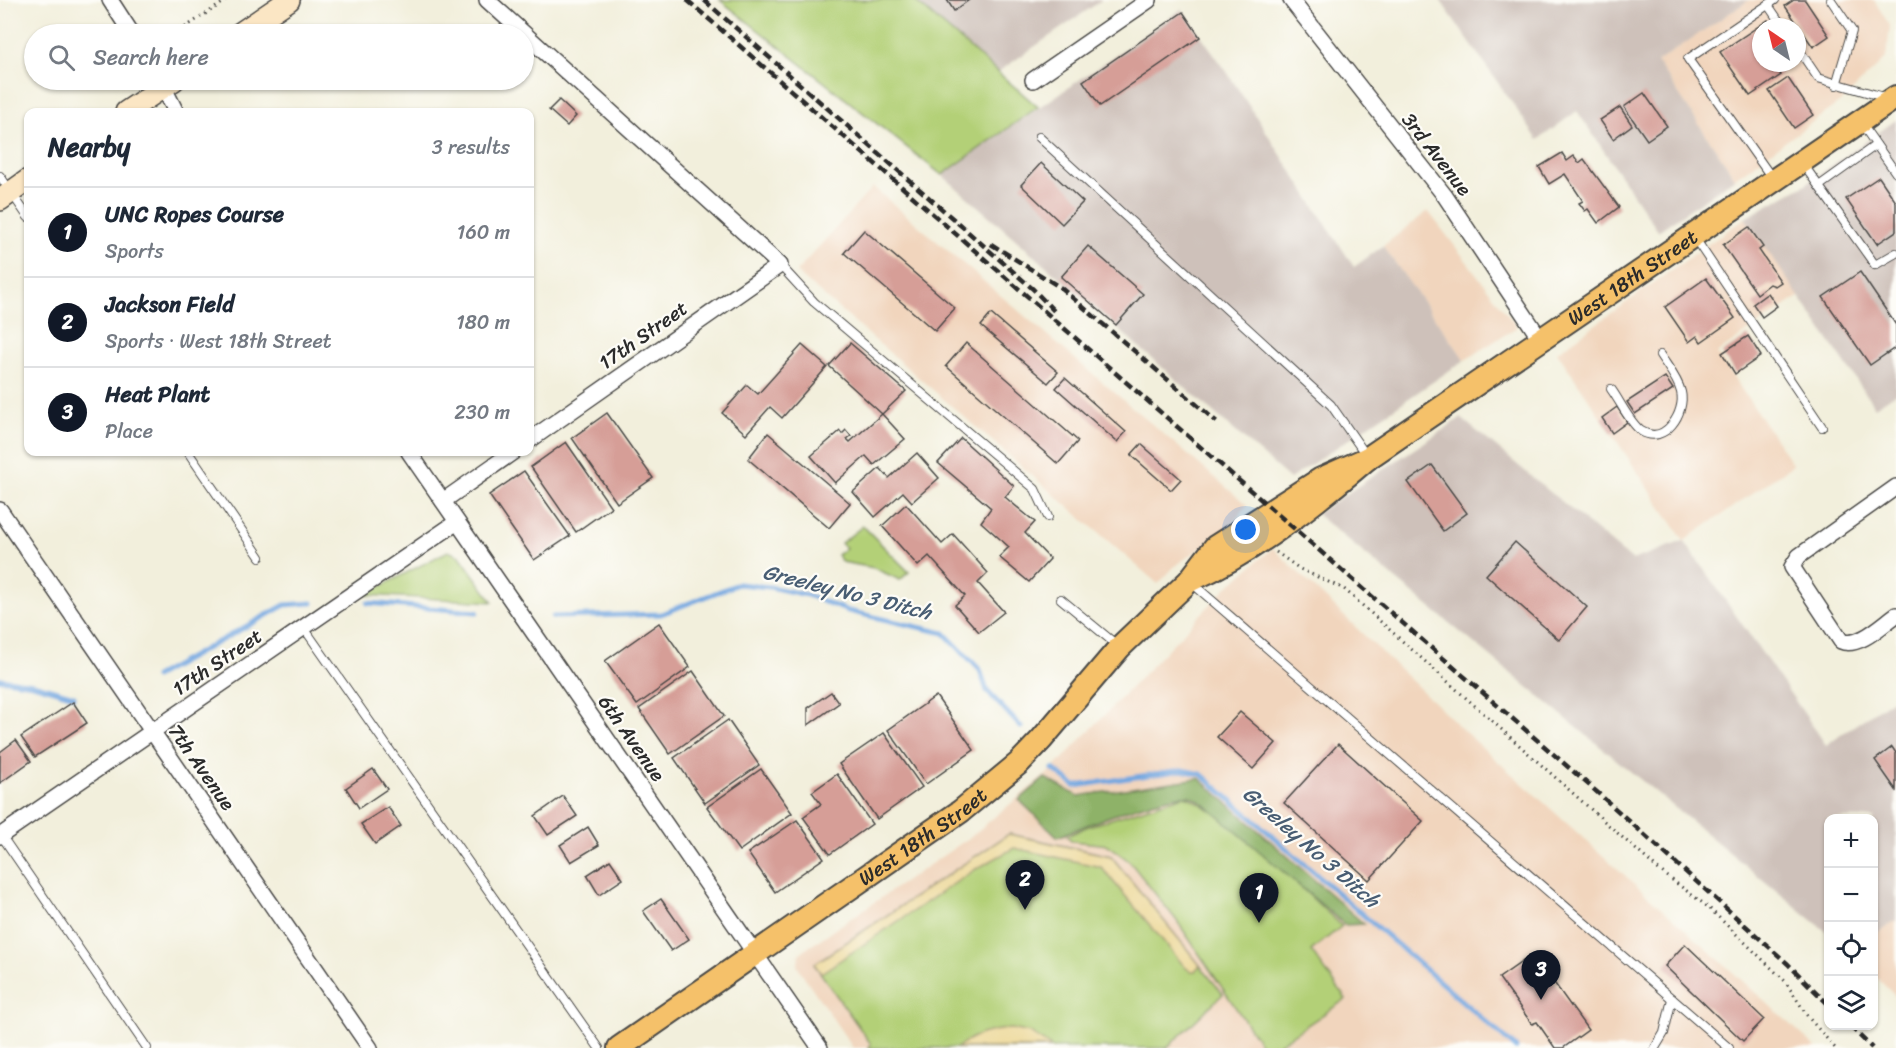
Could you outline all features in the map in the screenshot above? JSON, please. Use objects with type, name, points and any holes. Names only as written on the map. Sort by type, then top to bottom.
[{"type":"main road","points":[[254,24],[289,0]]},
{"type":"main road","points":[[131,108],[155,90]]},
{"type":"main road","name":"West 18th Street","points":[[1189,581],[1230,562],[1331,489],[1368,458],[1894,98]]},
{"type":"main road","name":"West 18th Street","points":[[619,1048],[908,849],[1019,763],[1120,647],[1189,581],[1215,547],[1321,479],[1368,458]]},
{"type":"street","points":[[110,0],[126,24]]},
{"type":"street","points":[[487,0],[514,24]]},
{"type":"street","points":[[1033,80],[1149,0]]},
{"type":"street","name":"3rd Avenue","points":[[1291,0],[1445,196],[1541,340]]},
{"type":"street","points":[[534,43],[780,265]]},
{"type":"street","points":[[169,90],[175,108]]},
{"type":"street","name":"17th Street","points":[[534,437],[780,265]]},
{"type":"street","name":"6th Avenue","points":[[412,456],[820,1048]]},
{"type":"street","points":[[443,501],[507,456]]},
{"type":"street","points":[[1896,487],[1799,556],[1792,567],[1841,641],[1845,643],[1861,639],[1896,615]]},
{"type":"street","name":"7th Avenue","points":[[0,510],[370,1048]]},
{"type":"street","name":"17th Street","points":[[1,836],[457,522]]},
{"type":"lane","points":[[1831,0],[1852,31],[1836,85]]},
{"type":"lane","points":[[1774,181],[1688,59],[1771,2],[1779,18]]},
{"type":"lane","points":[[1806,60],[1818,78],[1836,85],[1894,98]]},
{"type":"lane","points":[[1860,122],[1896,173]]},
{"type":"lane","points":[[1039,137],[1331,405],[1368,458]]},
{"type":"lane","points":[[1819,186],[1876,146]]},
{"type":"lane","points":[[1802,162],[1875,265],[1896,253]]},
{"type":"lane","points":[[10,187],[24,210]]},
{"type":"lane","points":[[1693,236],[1822,427]]},
{"type":"lane","points":[[780,265],[814,302],[1035,489],[1048,517]]},
{"type":"lane","points":[[1611,389],[1641,430],[1652,435],[1666,430],[1680,413],[1682,401],[1681,390],[1660,355]]},
{"type":"lane","points":[[191,456],[260,557]]},
{"type":"lane","points":[[1189,581],[1729,1048]]},
{"type":"lane","points":[[1061,599],[1120,647]]},
{"type":"lane","points":[[304,628],[599,1048]]},
{"type":"lane","points":[[1,836],[147,1048]]},
{"type":"lane","points":[[1656,1048],[1664,1032],[1672,999]]},
{"type":"path","points":[[190,24],[227,0]]},
{"type":"path","points":[[1260,540],[1300,569],[1344,589],[1659,870],[1708,907],[1785,981],[1808,1017],[1835,1048]]},
{"type":"shaded area","points":[[914,0],[1102,0],[998,72]]},
{"type":"shaded area","points":[[1440,0],[1749,0],[1657,62],[1735,178],[1658,231],[1577,111],[1538,140]]},
{"type":"shaded area","points":[[1749,0],[1874,0],[1890,26],[1886,58],[1843,100],[1735,178],[1657,62]]},
{"type":"shaded area","points":[[1182,9],[1227,72],[1354,267],[1383,246],[1465,360],[1290,479],[942,175]]},
{"type":"shaded area","points":[[1896,120],[1896,393],[1875,407],[1745,218],[1806,184]]},
{"type":"shaded area","points":[[873,187],[1247,505],[1231,526],[1175,566],[1158,584],[796,272]]},
{"type":"shaded area","points":[[1428,211],[1517,327],[1465,360],[1383,246]]},
{"type":"shaded area","points":[[1745,218],[1800,296],[1717,353],[1793,465],[1684,541],[1557,352]]},
{"type":"shaded area","points":[[1461,418],[1632,560],[1684,541],[1826,745],[1896,697],[1896,920],[1878,932],[1878,814],[1824,814],[1824,930],[1316,514]]},
{"type":"shaded area","points":[[1273,548],[1464,731],[1817,1048],[853,1048],[797,966],[800,953],[969,838],[1053,769],[1227,587]]},
{"type":"shaded area","points":[[1896,920],[1896,997],[1878,979],[1878,932]]},
{"type":"green space","points":[[720,0],[914,0],[1038,107],[942,175]]},
{"type":"green space","points":[[863,526],[909,572],[900,580],[874,568],[842,562],[837,555],[846,548],[841,543]]},
{"type":"green space","points":[[448,551],[460,556],[493,602],[364,595]]},
{"type":"green space","points":[[1045,778],[1078,796],[1199,778],[1364,924],[1345,925],[1209,808],[1189,796],[1163,799],[1058,837],[1019,800]]},
{"type":"green space","points":[[1184,796],[1199,803],[1240,833],[1342,926],[1311,951],[1346,999],[1273,1048],[1263,1048],[1177,921],[1130,862],[1108,845],[1072,841],[1067,836],[1086,827]]},
{"type":"green space","points":[[1009,834],[1111,856],[1223,994],[1167,1048],[869,1048],[871,1044],[814,964]]},
{"type":"sand","points":[[1009,834],[1111,856],[1200,965],[1195,971],[1190,971],[1185,967],[1101,867],[1014,848],[976,869],[821,973],[814,964]]},
{"type":"sand","points":[[1012,1029],[1030,1033],[1052,1048],[957,1048],[969,1039],[983,1034]]},
{"type":"building","points":[[947,0],[969,0],[954,11]]},
{"type":"building","points":[[1794,0],[1805,0],[1829,36],[1813,47],[1806,37],[1806,18],[1793,18],[1785,6]]},
{"type":"building","points":[[1183,12],[1200,37],[1100,106],[1083,81]]},
{"type":"building","points":[[1752,31],[1752,72],[1779,72],[1781,75],[1750,96],[1720,52]]},
{"type":"building","points":[[1788,78],[1813,115],[1794,128],[1769,91]]},
{"type":"building","points":[[1644,93],[1667,126],[1647,140],[1624,107]]},
{"type":"building","points":[[559,100],[576,116],[567,126],[549,110]]},
{"type":"building","points":[[1620,107],[1632,125],[1613,139],[1600,120]]},
{"type":"building","points":[[1562,153],[1567,161],[1574,156],[1579,163],[1584,159],[1619,207],[1598,223],[1588,209],[1585,211],[1579,203],[1583,201],[1565,174],[1549,184],[1539,167]]},
{"type":"building","points":[[1041,163],[1083,202],[1062,224],[1021,185]]},
{"type":"building","points":[[1879,177],[1896,202],[1896,231],[1877,244],[1846,199]]},
{"type":"building","points":[[1749,227],[1763,247],[1759,250],[1781,282],[1775,286],[1770,284],[1757,294],[1723,245]]},
{"type":"building","points":[[864,230],[955,308],[935,331],[844,253]]},
{"type":"building","points":[[1088,246],[1143,294],[1116,325],[1061,277]]},
{"type":"building","points":[[1860,272],[1896,325],[1896,347],[1870,365],[1823,297]]},
{"type":"building","points":[[1706,278],[1735,318],[1701,342],[1697,336],[1689,342],[1665,307]]},
{"type":"building","points":[[1768,293],[1777,306],[1762,317],[1753,304]]},
{"type":"building","points":[[991,314],[1058,372],[1048,383],[981,326]]},
{"type":"building","points":[[1748,336],[1761,356],[1735,374],[1722,353]]},
{"type":"building","points":[[850,343],[906,391],[882,414],[829,366]]},
{"type":"building","points":[[966,343],[1078,441],[1058,464],[946,366]]},
{"type":"building","points":[[802,345],[827,367],[782,418],[770,407],[746,434],[722,413],[747,385],[758,394]]},
{"type":"building","points":[[1665,377],[1673,389],[1635,414],[1627,402]]},
{"type":"building","points":[[1065,378],[1126,432],[1117,442],[1056,388]]},
{"type":"building","points":[[1617,407],[1627,422],[1612,433],[1602,418]]},
{"type":"building","points":[[607,413],[653,478],[617,503],[572,438]]},
{"type":"building","points":[[882,414],[905,439],[874,465],[866,456],[835,483],[811,456],[840,431],[842,434],[846,430],[851,436],[847,439],[850,442]]},
{"type":"building","points":[[768,433],[850,503],[829,528],[748,459]]},
{"type":"building","points":[[961,438],[1014,486],[1005,497],[1035,522],[1025,533],[1050,559],[1029,582],[999,557],[1009,547],[981,522],[991,508],[938,463]]},
{"type":"building","points":[[566,442],[611,507],[576,532],[531,467]]},
{"type":"building","points":[[1141,444],[1181,479],[1171,490],[1131,455]]},
{"type":"building","points":[[917,453],[939,478],[912,502],[903,492],[875,517],[853,492],[880,468],[889,478]]},
{"type":"building","points":[[1432,465],[1467,513],[1443,531],[1408,482]]},
{"type":"building","points":[[524,471],[570,536],[534,560],[489,495]]},
{"type":"building","points":[[906,504],[942,544],[953,534],[988,573],[978,583],[1004,612],[979,632],[955,605],[965,596],[929,556],[918,566],[882,526]]},
{"type":"building","points":[[1515,542],[1587,607],[1559,640],[1486,575]]},
{"type":"building","points":[[659,623],[690,667],[637,705],[605,661]]},
{"type":"building","points":[[693,671],[724,716],[670,754],[639,709]]},
{"type":"building","points":[[831,692],[839,703],[808,725],[808,708]]},
{"type":"building","points":[[936,696],[974,750],[926,784],[888,730]]},
{"type":"building","points":[[73,702],[87,723],[35,757],[21,737]]},
{"type":"building","points":[[1240,712],[1276,743],[1253,769],[1217,737]]},
{"type":"building","points":[[728,720],[759,765],[705,803],[674,758]]},
{"type":"building","points":[[884,733],[922,787],[877,819],[839,764]]},
{"type":"building","points":[[16,740],[31,761],[0,783],[0,752]]},
{"type":"building","points":[[1338,744],[1423,821],[1369,880],[1284,803]]},
{"type":"building","points":[[1892,747],[1896,753],[1896,790],[1875,760]]},
{"type":"building","points":[[373,769],[387,789],[359,808],[346,788]]},
{"type":"building","points":[[761,769],[792,813],[739,851],[707,807]]},
{"type":"building","points":[[837,774],[872,824],[830,854],[803,817],[821,804],[812,792]]},
{"type":"building","points":[[563,796],[577,816],[548,835],[535,816]]},
{"type":"building","points":[[388,807],[401,826],[375,844],[361,824]]},
{"type":"building","points":[[797,820],[824,858],[775,892],[748,853]]},
{"type":"building","points":[[588,827],[599,845],[571,862],[560,845]]},
{"type":"building","points":[[610,860],[623,879],[599,895],[587,875]]},
{"type":"building","points":[[661,899],[689,939],[671,951],[643,911]]},
{"type":"building","points":[[1685,944],[1764,1019],[1743,1041],[1665,966]]},
{"type":"building","points":[[1535,956],[1588,1030],[1563,1048],[1555,1048],[1537,1022],[1532,1024],[1499,978],[1526,959]]},
{"type":"waterway","name":"Greeley No 3 Ditch","points":[[553,617],[661,614],[738,584],[770,587],[807,595],[848,611],[944,633],[980,670],[987,691],[1021,727]]},
{"type":"waterway","name":"Greeley No 3 Ditch","points":[[155,677],[285,605],[312,603]]},
{"type":"waterway","name":"Greeley No 3 Ditch","points":[[368,603],[477,612]]},
{"type":"waterway","name":"Greeley No 3 Ditch","points":[[0,679],[33,684],[74,696]]},
{"type":"waterway","name":"Greeley No 3 Ditch","points":[[1053,769],[1075,786],[1182,770],[1201,774],[1516,1048]]},
{"type":"railway","points":[[687,0],[1598,793],[1788,964],[1824,1000]]},
{"type":"railway","points":[[704,0],[1033,289],[1056,313]]},
{"type":"railway","points":[[991,244],[1061,288],[1217,422]]},
{"type":"railway","points":[[1854,1030],[1872,1048]]},
{"type":"place","name":"Jackson Field","points":[[1025,910]]},
{"type":"place","name":"UNC Ropes Course","points":[[1259,923]]},
{"type":"place","name":"Heat Plant","points":[[1541,1000]]}]
